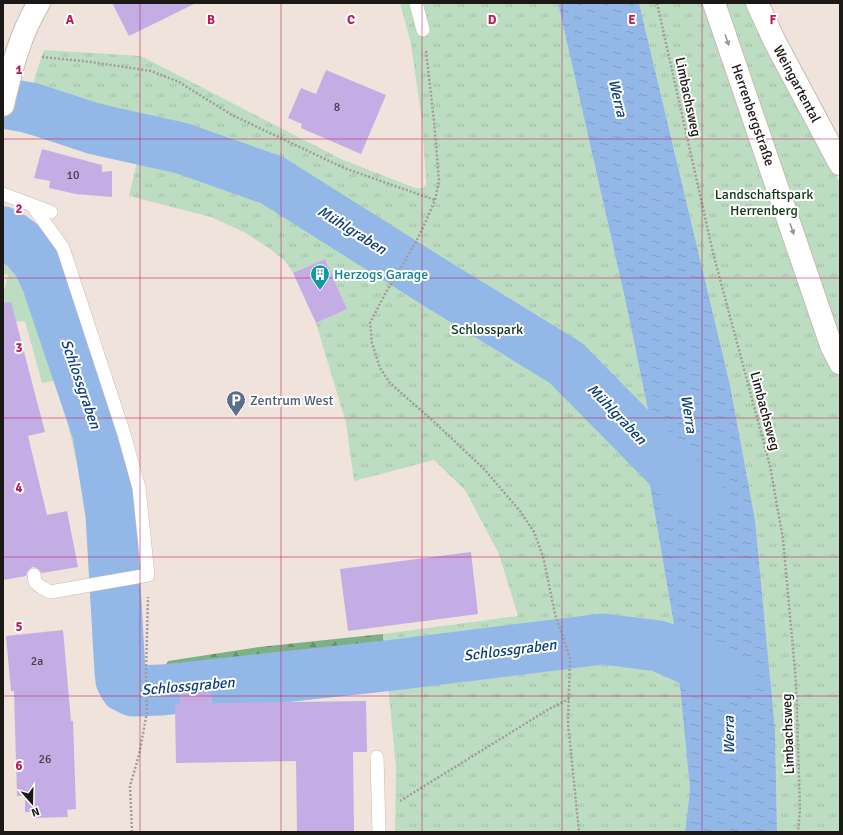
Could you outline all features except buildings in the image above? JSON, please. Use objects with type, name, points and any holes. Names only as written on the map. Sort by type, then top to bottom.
[{"type":"street","points":[[3,105],[13,64],[32,14],[40,3]]},
{"type":"street","name":"Herrenbergstraße","points":[[714,3],[831,345],[840,363]]},
{"type":"street","name":"Weingartental","points":[[757,3],[775,42],[840,164]]},
{"type":"lane","points":[[416,3],[423,30]]},
{"type":"lane","points":[[3,194],[51,212]]},
{"type":"lane","points":[[32,205],[63,248],[121,426],[139,488],[142,576],[50,592],[35,582],[34,575]]},
{"type":"lane","points":[[377,758],[379,814],[378,832]]},
{"type":"path","name":"Limbachsweg","points":[[657,3],[713,253],[770,466],[783,539],[796,682],[800,810],[798,832]]},
{"type":"path","points":[[423,30],[434,120],[439,181],[435,200],[416,242],[385,294],[370,323],[372,343],[380,368],[390,383],[484,469],[520,510],[534,532],[543,556],[555,614],[570,658],[568,724],[578,832]]},
{"type":"path","points":[[13,64],[91,62],[151,72],[179,82],[232,115],[344,168],[435,200]]},
{"type":"path","points":[[132,832],[130,786],[139,755],[147,712],[142,576]]},
{"type":"path","points":[[379,814],[549,709],[569,699]]},
{"type":"green space","name":"Schlosspark","points":[[400,3],[558,3],[626,303],[649,415],[648,474],[674,625],[690,789],[685,832],[395,832],[396,767],[383,634],[518,616],[499,554],[465,490],[434,460],[354,481],[346,423],[316,323],[347,309],[325,259],[293,273],[285,261],[269,248],[244,232],[211,217],[129,196],[138,157],[22,133],[36,73],[44,50],[141,56],[341,159],[415,188],[422,188],[426,185],[426,180],[422,121],[411,44]]},
{"type":"green space","name":"Landschaftspark Herrenberg","points":[[639,3],[749,3],[770,50],[840,183],[840,832],[777,832],[775,729],[755,520],[730,385]]},
{"type":"green space","points":[[3,211],[28,220],[44,239],[54,256],[116,439],[128,490],[137,567],[89,577],[88,529],[77,464],[58,380],[42,383],[25,321],[3,323],[3,295],[8,275],[3,274]]},
{"type":"green space","points":[[383,634],[385,659],[161,680],[161,672],[168,661],[259,647]]},
{"type":"water","name":"Werra","points":[[558,3],[639,3],[730,385],[755,520],[775,729],[777,832],[685,832],[690,789],[674,625],[648,474],[649,415],[626,303]]},
{"type":"waterway","name":"Mühlgraben","points":[[3,103],[31,108],[95,129],[181,148],[272,180],[566,363],[699,498]]},
{"type":"waterway","name":"Schlossgraben","points":[[3,232],[25,247],[37,261],[47,282],[98,433],[111,514],[120,672],[121,680],[125,687],[133,691],[162,690],[394,665],[603,639],[659,646],[727,676]]},
{"type":"place","name":"Herzogs Garage","points":[[320,291]]},
{"type":"place","name":"Zentrum West","points":[[236,417]]}]
